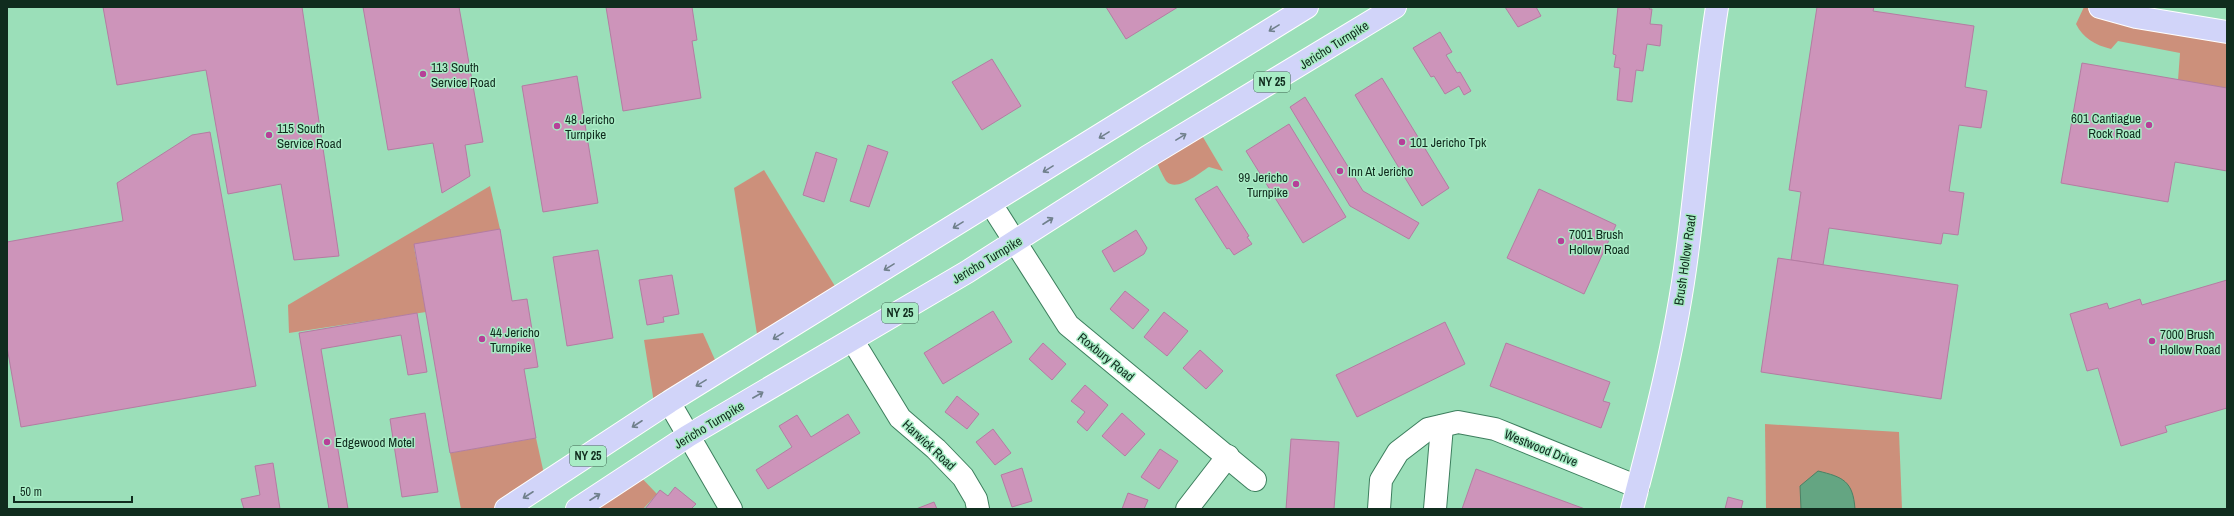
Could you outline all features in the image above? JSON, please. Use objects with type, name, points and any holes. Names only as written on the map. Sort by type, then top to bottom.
[{"type":"main road","name":"NY 25","points":[[506,509],[669,402],[1307,7]]},
{"type":"main road","name":"Jericho Turnpike","points":[[577,509],[688,436],[853,341],[1016,243],[1147,157],[1396,7]]},
{"type":"main road","name":"Brush Hollow Road","points":[[1632,509],[1668,371],[1687,255],[1702,112],[1717,7]]},
{"type":"main road","points":[[2100,7],[2136,17],[2227,32]]},
{"type":"street","name":"Roxbury Road","points":[[991,204],[1068,325],[1228,456],[1255,480]]},
{"type":"street","name":"Harwick Road","points":[[853,341],[900,418],[909,428],[936,449],[963,477],[976,499],[978,509]]},
{"type":"street","points":[[669,402],[731,509]]},
{"type":"street","name":"Westwood Drive","points":[[1379,509],[1381,480],[1398,452],[1428,429],[1458,422],[1495,429],[1638,487]]},
{"type":"street","points":[[1436,509],[1442,426]]},
{"type":"street","points":[[1187,509],[1228,456]]},
{"type":"shaded area","points":[[2084,7],[2104,7],[2227,32],[2227,88],[2178,80],[2180,53],[2118,41],[2111,49],[2095,43],[2082,33],[2076,24]]},
{"type":"shaded area","points":[[1197,127],[1223,171],[1209,167],[1183,183],[1177,185],[1167,182],[1153,153]]},
{"type":"shaded area","points":[[764,170],[841,296],[759,347],[734,188]]},
{"type":"shaded area","points":[[490,186],[500,229],[414,247],[426,312],[289,333],[288,305]]},
{"type":"shaded area","points":[[703,333],[720,371],[655,409],[644,340]]},
{"type":"shaded area","points":[[1765,424],[1899,432],[1902,509],[1766,509]]},
{"type":"shaded area","points":[[536,438],[546,483],[506,509],[461,509],[450,453]]},
{"type":"shaded area","points":[[635,471],[657,494],[643,509],[577,509]]},
{"type":"shaded area","points":[[1818,471],[1840,478],[1849,486],[1852,492],[1855,509],[1801,509],[1800,486]]},
{"type":"building","name":"115 South Service Road","points":[[103,7],[302,7],[339,256],[294,260],[281,184],[228,194],[206,70],[117,85]]},
{"type":"building","name":"113 South Service Road","points":[[363,7],[459,7],[483,142],[465,145],[470,176],[442,193],[433,143],[388,150]]},
{"type":"building","points":[[606,7],[692,7],[697,40],[692,41],[701,98],[623,111]]},
{"type":"building","points":[[1106,7],[1178,7],[1126,39]]},
{"type":"building","points":[[1505,7],[1536,7],[1541,16],[1518,27]]},
{"type":"building","points":[[1618,7],[1650,7],[1649,9],[1652,9],[1650,24],[1662,25],[1660,46],[1647,44],[1643,71],[1636,70],[1632,102],[1617,100],[1620,68],[1614,67],[1616,55],[1613,54]]},
{"type":"building","points":[[1817,7],[1874,7],[1873,11],[1974,26],[1965,87],[1987,91],[1981,128],[1959,125],[1949,191],[1964,193],[1958,235],[1943,233],[1941,244],[1829,228],[1823,265],[1791,260],[1801,192],[1789,190]]},
{"type":"building","points":[[1440,32],[1452,52],[1446,55],[1457,73],[1460,72],[1471,91],[1464,95],[1459,86],[1445,94],[1434,76],[1431,77],[1413,48]]},
{"type":"building","points":[[992,59],[1021,106],[982,130],[952,82]]},
{"type":"building","name":"601 Cantiague Rock Road","points":[[2082,63],[2227,88],[2227,171],[2175,162],[2168,202],[2061,183]]},
{"type":"building","name":"48 Jericho Turnpike","points":[[577,76],[598,203],[543,212],[522,86]]},
{"type":"building","name":"101 Jericho Tpk","points":[[1382,78],[1449,188],[1422,206],[1355,95]]},
{"type":"building","name":"Inn At Jericho","points":[[1305,97],[1363,191],[1419,223],[1409,239],[1350,206],[1290,107]]},
{"type":"building","name":"99 Jericho Turnpike","points":[[1289,124],[1346,217],[1303,243],[1246,151]]},
{"type":"building","points":[[210,132],[256,386],[21,427],[7,347],[7,242],[123,221],[117,183],[192,135]]},
{"type":"building","points":[[868,145],[888,152],[869,207],[850,201]]},
{"type":"building","points":[[816,152],[837,159],[824,202],[803,195]]},
{"type":"building","points":[[1217,186],[1249,236],[1247,237],[1252,244],[1234,255],[1229,248],[1227,249],[1195,199]]},
{"type":"building","name":"7001 Brush Hollow Road","points":[[1539,189],[1616,225],[1584,294],[1507,258]]},
{"type":"building","name":"44 Jericho Turnpike","points":[[500,229],[512,301],[527,299],[538,367],[524,369],[536,438],[450,453],[414,244]]},
{"type":"building","points":[[1136,230],[1147,248],[1144,254],[1114,272],[1102,251]]},
{"type":"building","points":[[598,250],[613,338],[567,346],[553,257]]},
{"type":"building","points":[[1778,258],[1958,285],[1941,399],[1761,372]]},
{"type":"building","points":[[672,275],[679,314],[663,317],[664,322],[647,325],[639,280]]},
{"type":"building","name":"7000 Brush Hollow Road","points":[[2227,280],[2227,408],[2165,426],[2167,432],[2121,446],[2098,368],[2087,371],[2070,314],[2107,303],[2109,309],[2140,299],[2142,305]]},
{"type":"building","points":[[1125,291],[1149,310],[1133,329],[1110,309]]},
{"type":"building","points":[[993,311],[1012,342],[943,384],[924,353]]},
{"type":"building","points":[[1164,312],[1188,331],[1167,356],[1144,337]]},
{"type":"building","name":"Edgewood Motel","points":[[417,313],[427,372],[408,375],[401,335],[321,349],[348,509],[329,509],[299,333]]},
{"type":"building","points":[[1445,322],[1465,364],[1357,417],[1336,375]]},
{"type":"building","points":[[1043,343],[1066,364],[1052,380],[1029,359]]},
{"type":"building","points":[[1506,343],[1610,382],[1603,401],[1610,403],[1601,428],[1490,386]]},
{"type":"building","points":[[1200,350],[1223,371],[1206,389],[1183,368]]},
{"type":"building","points":[[1085,385],[1108,405],[1087,431],[1077,422],[1085,412],[1071,401]]},
{"type":"building","points":[[957,396],[979,414],[967,429],[945,412]]},
{"type":"building","points":[[425,413],[438,492],[402,497],[390,419]]},
{"type":"building","points":[[1122,413],[1145,434],[1125,456],[1102,436]]},
{"type":"building","points":[[848,414],[860,433],[768,489],[756,470],[792,447],[779,426],[797,415],[811,437]]},
{"type":"building","points":[[993,429],[1011,453],[995,465],[976,442]]},
{"type":"building","points":[[1291,439],[1339,442],[1334,509],[1286,509]]},
{"type":"building","points":[[1160,449],[1178,461],[1159,489],[1141,477]]},
{"type":"building","points":[[273,463],[280,509],[244,509],[241,499],[260,495],[255,466]]},
{"type":"building","points":[[1022,468],[1032,501],[1012,507],[1001,475]]},
{"type":"building","points":[[1476,469],[1585,509],[1462,509]]},
{"type":"building","points":[[675,487],[696,504],[691,509],[645,509],[660,490],[668,496]]},
{"type":"building","points":[[1128,493],[1148,500],[1144,509],[1122,509]]},
{"type":"building","points":[[1728,497],[1743,501],[1741,509],[1725,509]]},
{"type":"building","points":[[934,502],[937,509],[916,509]]},
{"type":"place","name":"113 South Service Road","points":[[423,74]]},
{"type":"place","name":"601 Cantiague Rock Road","points":[[2149,125]]},
{"type":"place","name":"48 Jericho Turnpike","points":[[557,126]]},
{"type":"place","name":"115 South Service Road","points":[[269,135]]},
{"type":"place","name":"101 Jericho Tpk","points":[[1402,142]]},
{"type":"place","name":"Inn At Jericho","points":[[1340,171]]},
{"type":"place","name":"99 Jericho Turnpike","points":[[1296,184]]},
{"type":"place","name":"7001 Brush Hollow Road","points":[[1561,241]]},
{"type":"place","name":"44 Jericho Turnpike","points":[[482,339]]},
{"type":"place","name":"7000 Brush Hollow Road","points":[[2152,341]]},
{"type":"place","name":"Edgewood Motel","points":[[327,442]]}]
